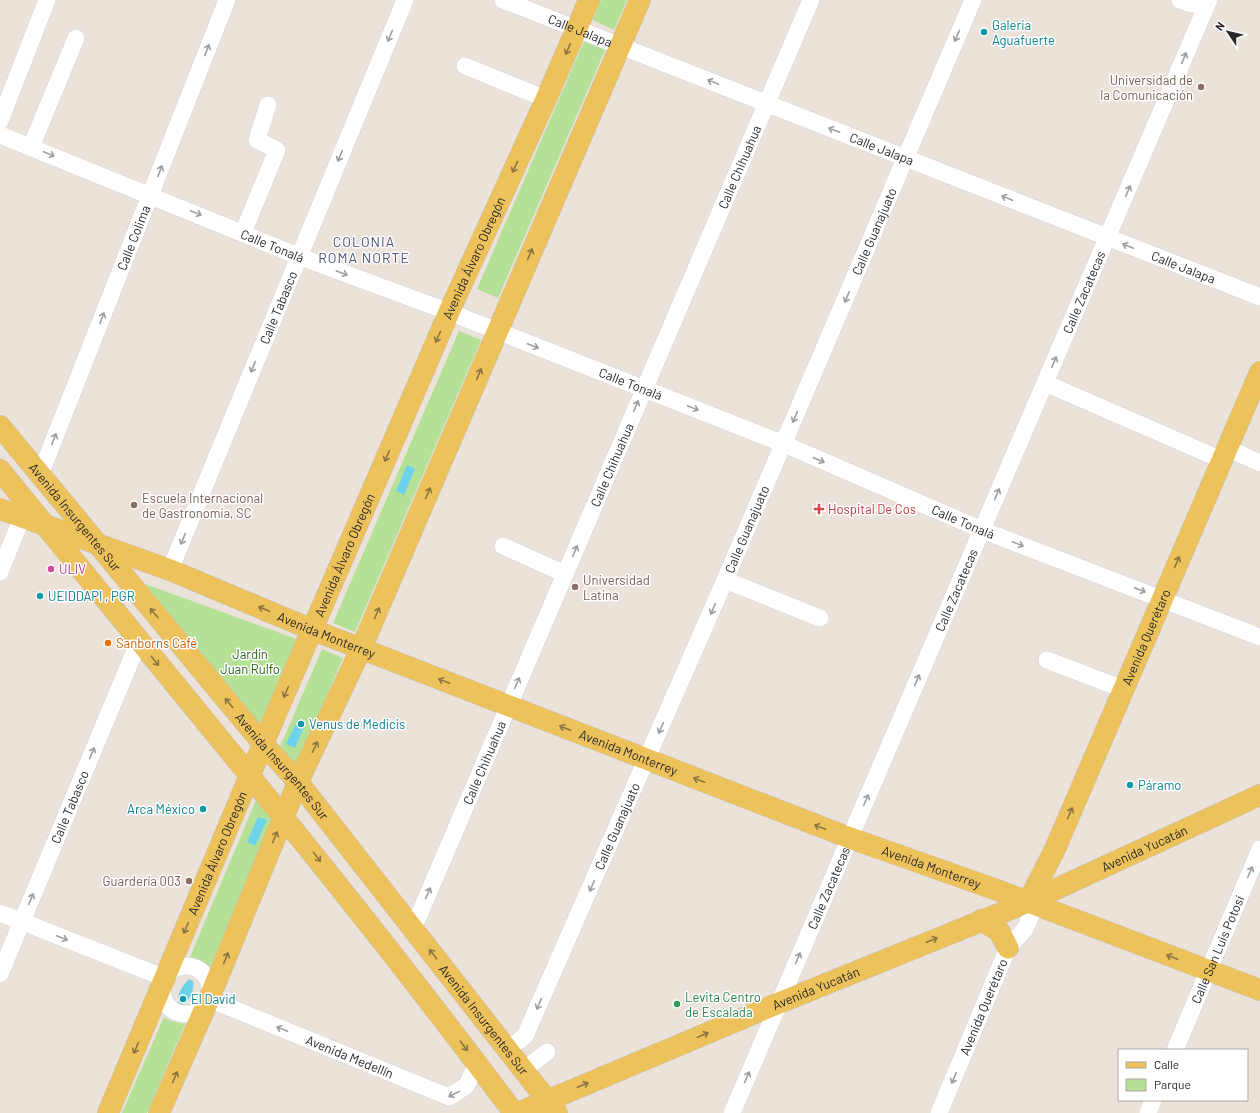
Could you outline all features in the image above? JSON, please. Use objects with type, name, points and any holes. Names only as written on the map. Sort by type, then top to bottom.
[{"type":"main road","name":"Avenida Álvaro Obregón","points":[[108,1113],[263,744],[449,312],[546,99],[589,0]]},
{"type":"main road","points":[[160,1113],[209,999],[298,782],[361,649],[640,0]]},
{"type":"main road","name":"Avenida Querétaro","points":[[1032,903],[1122,689],[1260,372]]},
{"type":"main road","name":"Avenida Insurgentes Sur","points":[[0,426],[263,744],[298,782],[552,1107]]},
{"type":"main road","points":[[0,470],[284,816],[514,1113]]},
{"type":"main road","name":"Avenida Monterrey","points":[[8,514],[45,525],[170,570],[313,630],[647,760],[850,838],[1032,903],[1260,990]]},
{"type":"main road","name":"Avenida Yucatán","points":[[518,1113],[552,1107],[779,1003],[981,920],[1032,903],[1076,880],[1260,795]]},
{"type":"main road","points":[[1076,880],[1073,898],[1076,910],[1082,922]]},
{"type":"main road","points":[[981,920],[999,931],[1008,948]]},
{"type":"street","points":[[0,121],[47,0]]},
{"type":"street","name":"Calle Colima","points":[[40,475],[227,0]]},
{"type":"street","name":"Calle Tabasco","points":[[170,570],[404,0]]},
{"type":"street","name":"Calle Jalapa","points":[[503,0],[1260,298]]},
{"type":"street","name":"Calle Chihuahua","points":[[413,929],[643,388],[811,0]]},
{"type":"street","name":"Calle Guanajuato","points":[[507,1050],[525,1036],[784,444],[973,0]]},
{"type":"street","points":[[1180,0],[1192,5],[1203,4],[1208,0]]},
{"type":"street","name":"Calle Zacatecas","points":[[732,1113],[1108,238],[1208,0]]},
{"type":"street","points":[[31,147],[76,38]]},
{"type":"street","points":[[465,66],[546,99]]},
{"type":"street","points":[[243,233],[277,150],[257,140],[268,105]]},
{"type":"street","name":"Calle Tonalá","points":[[0,135],[298,256],[449,312],[496,332],[784,444],[982,530],[1260,637]]},
{"type":"street","points":[[1045,383],[1224,454],[1260,463]]},
{"type":"street","points":[[0,572],[8,514]]},
{"type":"street","points":[[503,546],[565,574]]},
{"type":"street","points":[[725,580],[820,618]]},
{"type":"street","name":"Calle Tabasco","points":[[0,974],[139,641]]},
{"type":"street","points":[[1047,660],[1122,689]]},
{"type":"street","name":"Calle San Luis Potosí","points":[[1175,1049],[1260,849]]},
{"type":"street","name":"Avenida Querétaro","points":[[939,1113],[1008,948],[1025,929],[1032,903]]},
{"type":"street","points":[[0,913],[165,978]]},
{"type":"street","points":[[187,966],[199,970],[204,974],[210,986],[209,999],[200,1010],[193,1014],[186,1015],[172,1011],[163,999],[162,992],[165,978],[174,969],[180,967],[187,966]]},
{"type":"street","name":"Avenida Medellín","points":[[209,999],[449,1097],[466,1086],[477,1064]]},
{"type":"street","points":[[524,1070],[547,1052]]},
{"type":"street","points":[[1148,1113],[1153,1101]]},
{"type":"green space","points":[[601,0],[627,0],[614,30],[593,20]]},
{"type":"green space","points":[[584,41],[605,50],[498,298],[477,289]]},
{"type":"green space","points":[[459,331],[481,340],[355,632],[333,623]]},
{"type":"green space","name":"Jardín Juan Rulfo","points":[[137,581],[302,641],[264,722],[258,725]]},
{"type":"green space","points":[[322,649],[343,658],[296,767],[279,749]]},
{"type":"green space","points":[[257,798],[274,818],[210,967],[202,961],[190,957]]},
{"type":"green space","points":[[164,1017],[171,1021],[185,1024],[147,1113],[122,1113]]},
{"type":"water","points":[[407,465],[415,469],[404,495],[396,491]]},
{"type":"water","points":[[298,719],[306,722],[295,748],[286,744]]},
{"type":"water","points":[[258,817],[267,820],[255,846],[247,842]]},
{"type":"water","points":[[189,979],[193,981],[191,996],[186,1003],[180,1006],[178,1003],[179,995]]},
{"type":"place","name":"Galeria Aguafuerte","points":[[984,32]]},
{"type":"place","name":"Universidad de la Comunicación","points":[[1201,87]]},
{"type":"place","name":"Escuela Internacional de Gastronomía, SC","points":[[134,505]]},
{"type":"place","name":"Hospital De Cos","points":[[819,509]]},
{"type":"place","name":"ULIV","points":[[51,569]]},
{"type":"place","name":"Universidad Latina","points":[[575,587]]},
{"type":"place","name":"UEIDDAPI , PGR","points":[[40,596]]},
{"type":"place","name":"Sanborns Café","points":[[108,643]]},
{"type":"place","name":"Venus de Medicis","points":[[301,724]]},
{"type":"place","name":"Páramo","points":[[1130,785]]},
{"type":"place","name":"Arca México","points":[[203,809]]},
{"type":"place","name":"Guardería 003","points":[[189,881]]},
{"type":"place","name":"El David","points":[[183,999]]},
{"type":"place","name":"Levita Centro de Escalada","points":[[677,1004]]},
{"type":"district","name":"COLONIA ROMA NORTE","points":[[364,250]]}]
